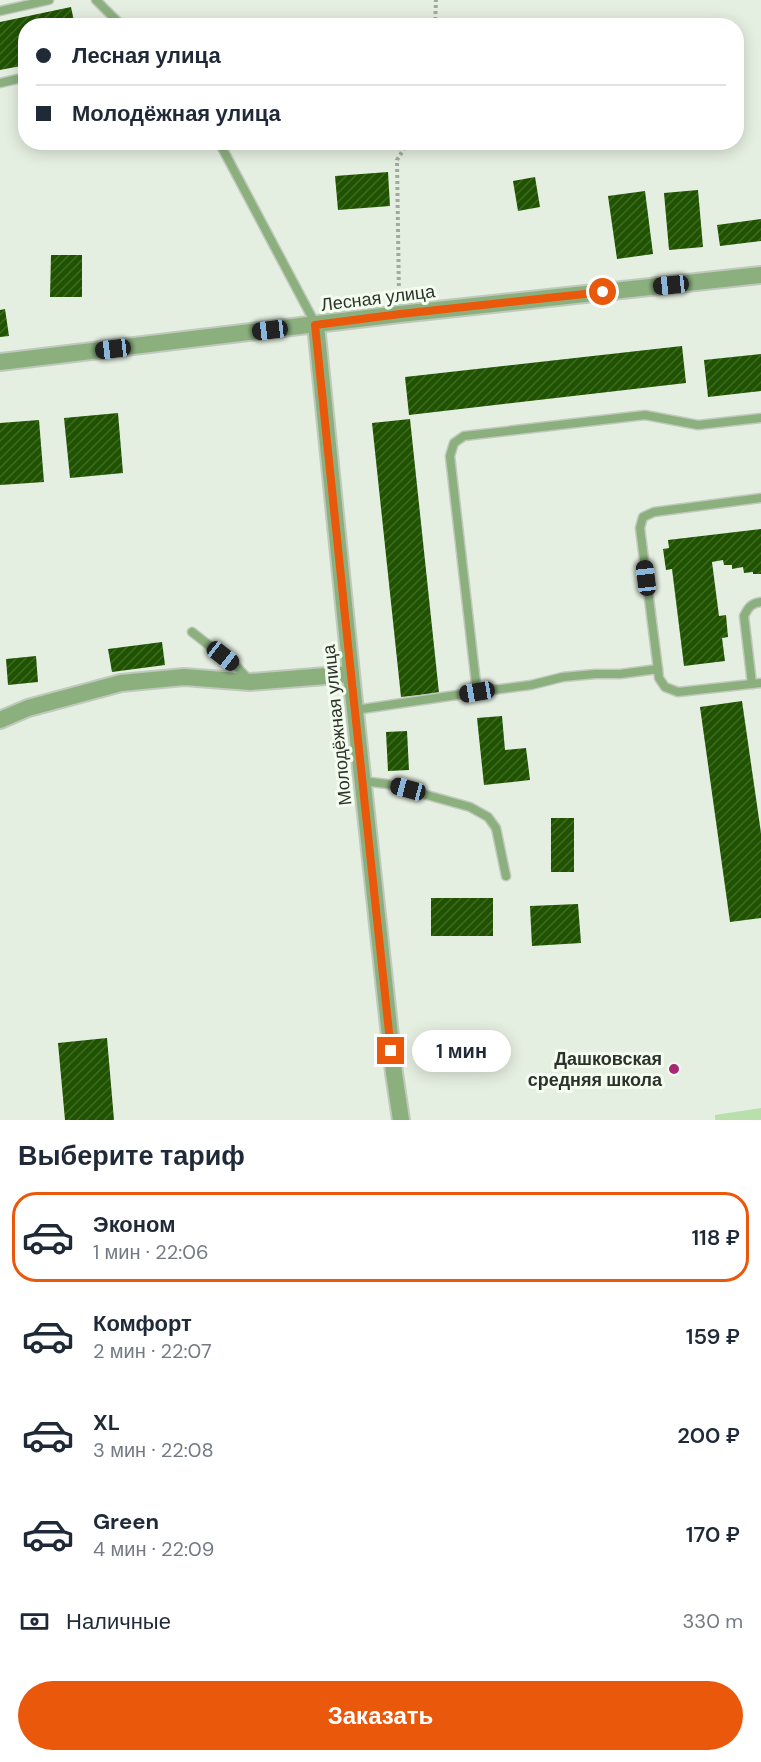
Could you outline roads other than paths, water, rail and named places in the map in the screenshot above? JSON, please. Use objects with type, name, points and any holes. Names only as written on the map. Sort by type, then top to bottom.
[{"type":"street","name":"Лесная улица","points":[[0,362],[400,314],[761,275]]},
{"type":"street","name":"Молодёжная улица","points":[[315,325],[394,1073],[401,1120]]},
{"type":"street","points":[[0,720],[28,708],[122,683],[184,677],[250,682],[351,674]]},
{"type":"lane","points":[[0,11],[49,0]]},
{"type":"lane","points":[[96,0],[114,18]]},
{"type":"lane","points":[[0,83],[18,79]]},
{"type":"lane","points":[[223,150],[315,325]]},
{"type":"lane","points":[[477,692],[450,456],[454,443],[464,436],[645,415],[698,425],[761,418]]},
{"type":"lane","points":[[761,498],[654,512],[643,517],[640,528],[659,678],[665,687],[678,692],[756,683],[744,616],[748,608],[761,602]]},
{"type":"lane","points":[[192,632],[238,668],[250,682]]},
{"type":"lane","points":[[355,710],[531,685],[563,677],[658,669]]},
{"type":"lane","points":[[363,782],[387,784],[470,807],[488,817],[496,828],[506,876]]},
{"type":"place","name":"Дашковская средняя школа","points":[[674,1069]]}]
